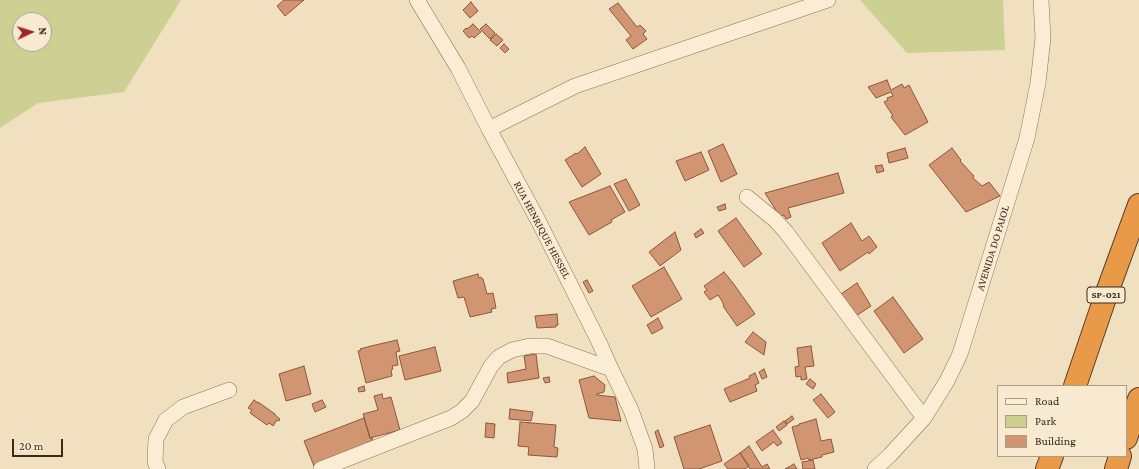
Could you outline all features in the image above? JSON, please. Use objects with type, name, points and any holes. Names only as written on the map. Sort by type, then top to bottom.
[{"type":"highway","name":"SP-021","points":[[1075,385],[1139,205]]},
{"type":"highway","points":[[1127,435],[1139,399]]},
{"type":"highway","points":[[1047,469],[1052,457]]},
{"type":"highway","points":[[1116,469],[1120,457]]},
{"type":"street","name":"RUA HENRIQUE HESSEL","points":[[417,0],[458,68],[564,271],[599,342],[636,423],[645,449],[647,469]]},
{"type":"street","points":[[489,129],[575,86],[828,0]]},
{"type":"street","name":"AVENIDA DO PAIOL","points":[[875,469],[924,418],[947,381],[960,354],[1027,138],[1038,83],[1043,38],[1041,0]]},
{"type":"street","points":[[747,197],[775,220],[786,232],[924,418]]},
{"type":"street","points":[[321,469],[451,418],[472,402],[491,366],[499,357],[512,350],[530,346],[547,346],[611,369]]},
{"type":"street","points":[[158,469],[155,462],[156,439],[166,420],[183,407],[229,390]]},
{"type":"green space","points":[[0,0],[181,0],[124,92],[38,103],[0,128]]},
{"type":"green space","points":[[860,0],[1003,0],[1005,50],[907,53]]},
{"type":"building","points":[[284,0],[304,0],[285,16],[277,6]]},
{"type":"building","points":[[471,2],[478,11],[470,18],[463,10]]},
{"type":"building","points":[[618,3],[637,27],[640,25],[646,31],[643,34],[647,39],[633,49],[626,40],[631,36],[609,9]]},
{"type":"building","points":[[473,24],[481,32],[474,38],[472,36],[469,38],[463,31]]},
{"type":"building","points":[[486,24],[495,33],[490,39],[480,29]]},
{"type":"building","points":[[496,34],[503,40],[497,46],[490,40]]},
{"type":"building","points":[[504,44],[509,49],[505,53],[500,48]]},
{"type":"building","points":[[887,80],[891,90],[902,84],[904,88],[909,85],[928,122],[905,135],[891,117],[893,116],[884,102],[888,100],[887,98],[893,96],[891,92],[876,98],[868,87]]},
{"type":"building","points":[[723,144],[737,174],[721,182],[708,151]]},
{"type":"building","points":[[585,147],[601,174],[582,187],[565,160],[576,153],[577,154]]},
{"type":"building","points":[[905,148],[908,158],[889,163],[887,153]]},
{"type":"building","points":[[952,148],[961,160],[960,161],[974,176],[973,178],[982,186],[989,182],[1000,196],[966,212],[929,165]]},
{"type":"building","points":[[701,152],[709,170],[685,181],[676,161]]},
{"type":"building","points":[[882,165],[884,171],[877,173],[875,166]]},
{"type":"building","points":[[838,173],[844,193],[788,208],[791,217],[786,219],[784,215],[780,217],[765,193]]},
{"type":"building","points":[[626,179],[640,205],[629,211],[614,184]]},
{"type":"building","points":[[610,186],[625,212],[611,220],[612,222],[589,235],[569,202]]},
{"type":"building","points":[[725,204],[726,209],[719,211],[717,207]]},
{"type":"building","points":[[736,218],[762,254],[744,267],[718,231]]},
{"type":"building","points":[[851,223],[862,241],[869,236],[877,247],[869,254],[868,252],[840,271],[822,243]]},
{"type":"building","points":[[701,229],[704,233],[696,238],[694,234]]},
{"type":"building","points":[[675,232],[681,250],[660,266],[649,252]]},
{"type":"building","points":[[664,267],[682,299],[651,317],[632,286]]},
{"type":"building","points":[[724,272],[755,314],[737,326],[723,306],[718,295],[710,300],[704,292],[707,290],[704,286]]},
{"type":"building","points":[[478,274],[479,278],[481,277],[483,279],[487,294],[493,293],[496,308],[491,309],[492,312],[470,317],[464,297],[458,298],[453,281]]},
{"type":"building","points":[[587,280],[593,291],[589,293],[583,282]]},
{"type":"building","points":[[857,283],[871,306],[856,316],[841,294]]},
{"type":"building","points":[[893,297],[923,339],[904,353],[874,311]]},
{"type":"building","points":[[557,314],[558,325],[556,325],[556,327],[537,328],[535,316]]},
{"type":"building","points":[[658,318],[663,328],[652,334],[647,325]]},
{"type":"building","points":[[753,332],[766,342],[764,355],[745,342]]},
{"type":"building","points":[[397,340],[400,351],[396,352],[398,365],[392,366],[392,376],[366,383],[358,351],[361,350],[360,349]]},
{"type":"building","points":[[811,346],[814,366],[805,367],[807,379],[801,380],[801,376],[796,377],[795,367],[799,366],[797,348]]},
{"type":"building","points":[[435,347],[441,371],[405,380],[399,356]]},
{"type":"building","points":[[536,354],[539,378],[508,383],[507,373],[526,369],[524,356]]},
{"type":"building","points":[[304,366],[311,394],[286,401],[279,374]]},
{"type":"building","points":[[764,369],[767,377],[762,379],[759,372]]},
{"type":"building","points":[[755,373],[759,383],[755,385],[757,391],[730,402],[724,389],[750,378],[749,376]]},
{"type":"building","points":[[594,376],[605,385],[604,392],[597,395],[615,397],[621,421],[589,418],[579,380]]},
{"type":"building","points":[[549,377],[550,382],[545,383],[543,378]]},
{"type":"building","points":[[810,379],[816,384],[813,389],[806,384]]},
{"type":"building","points":[[364,386],[365,391],[359,392],[358,388]]},
{"type":"building","points":[[382,394],[383,399],[391,397],[400,430],[370,438],[363,414],[378,410],[374,396]]},
{"type":"building","points":[[821,394],[835,412],[828,418],[813,400]]},
{"type":"building","points":[[254,400],[275,414],[280,419],[279,421],[277,420],[273,426],[269,423],[267,425],[250,413],[252,410],[248,408]]},
{"type":"building","points":[[322,400],[326,407],[315,412],[312,404]]},
{"type":"building","points":[[510,409],[533,412],[531,421],[509,419]]},
{"type":"building","points":[[792,416],[794,419],[787,424],[785,421]]},
{"type":"building","points":[[364,418],[370,438],[372,438],[373,442],[314,466],[304,441]]},
{"type":"building","points":[[816,419],[821,441],[831,439],[834,452],[822,455],[822,457],[801,460],[792,427]]},
{"type":"building","points":[[784,421],[787,425],[779,431],[776,427]]},
{"type":"building","points":[[520,422],[556,425],[554,447],[558,448],[557,457],[528,455],[529,447],[518,446]]},
{"type":"building","points":[[486,423],[495,424],[494,438],[485,437]]},
{"type":"building","points":[[710,425],[722,461],[699,469],[684,469],[674,437]]},
{"type":"building","points":[[658,430],[664,446],[660,448],[655,432]]},
{"type":"building","points":[[773,430],[782,443],[777,446],[774,442],[762,451],[756,442]]},
{"type":"building","points":[[749,446],[762,467],[767,464],[770,469],[750,469],[740,453]]},
{"type":"building","points":[[740,453],[749,466],[745,469],[728,469],[724,464]]},
{"type":"building","points":[[813,460],[815,469],[803,469],[802,462]]},
{"type":"building","points":[[794,464],[797,469],[785,469]]}]
